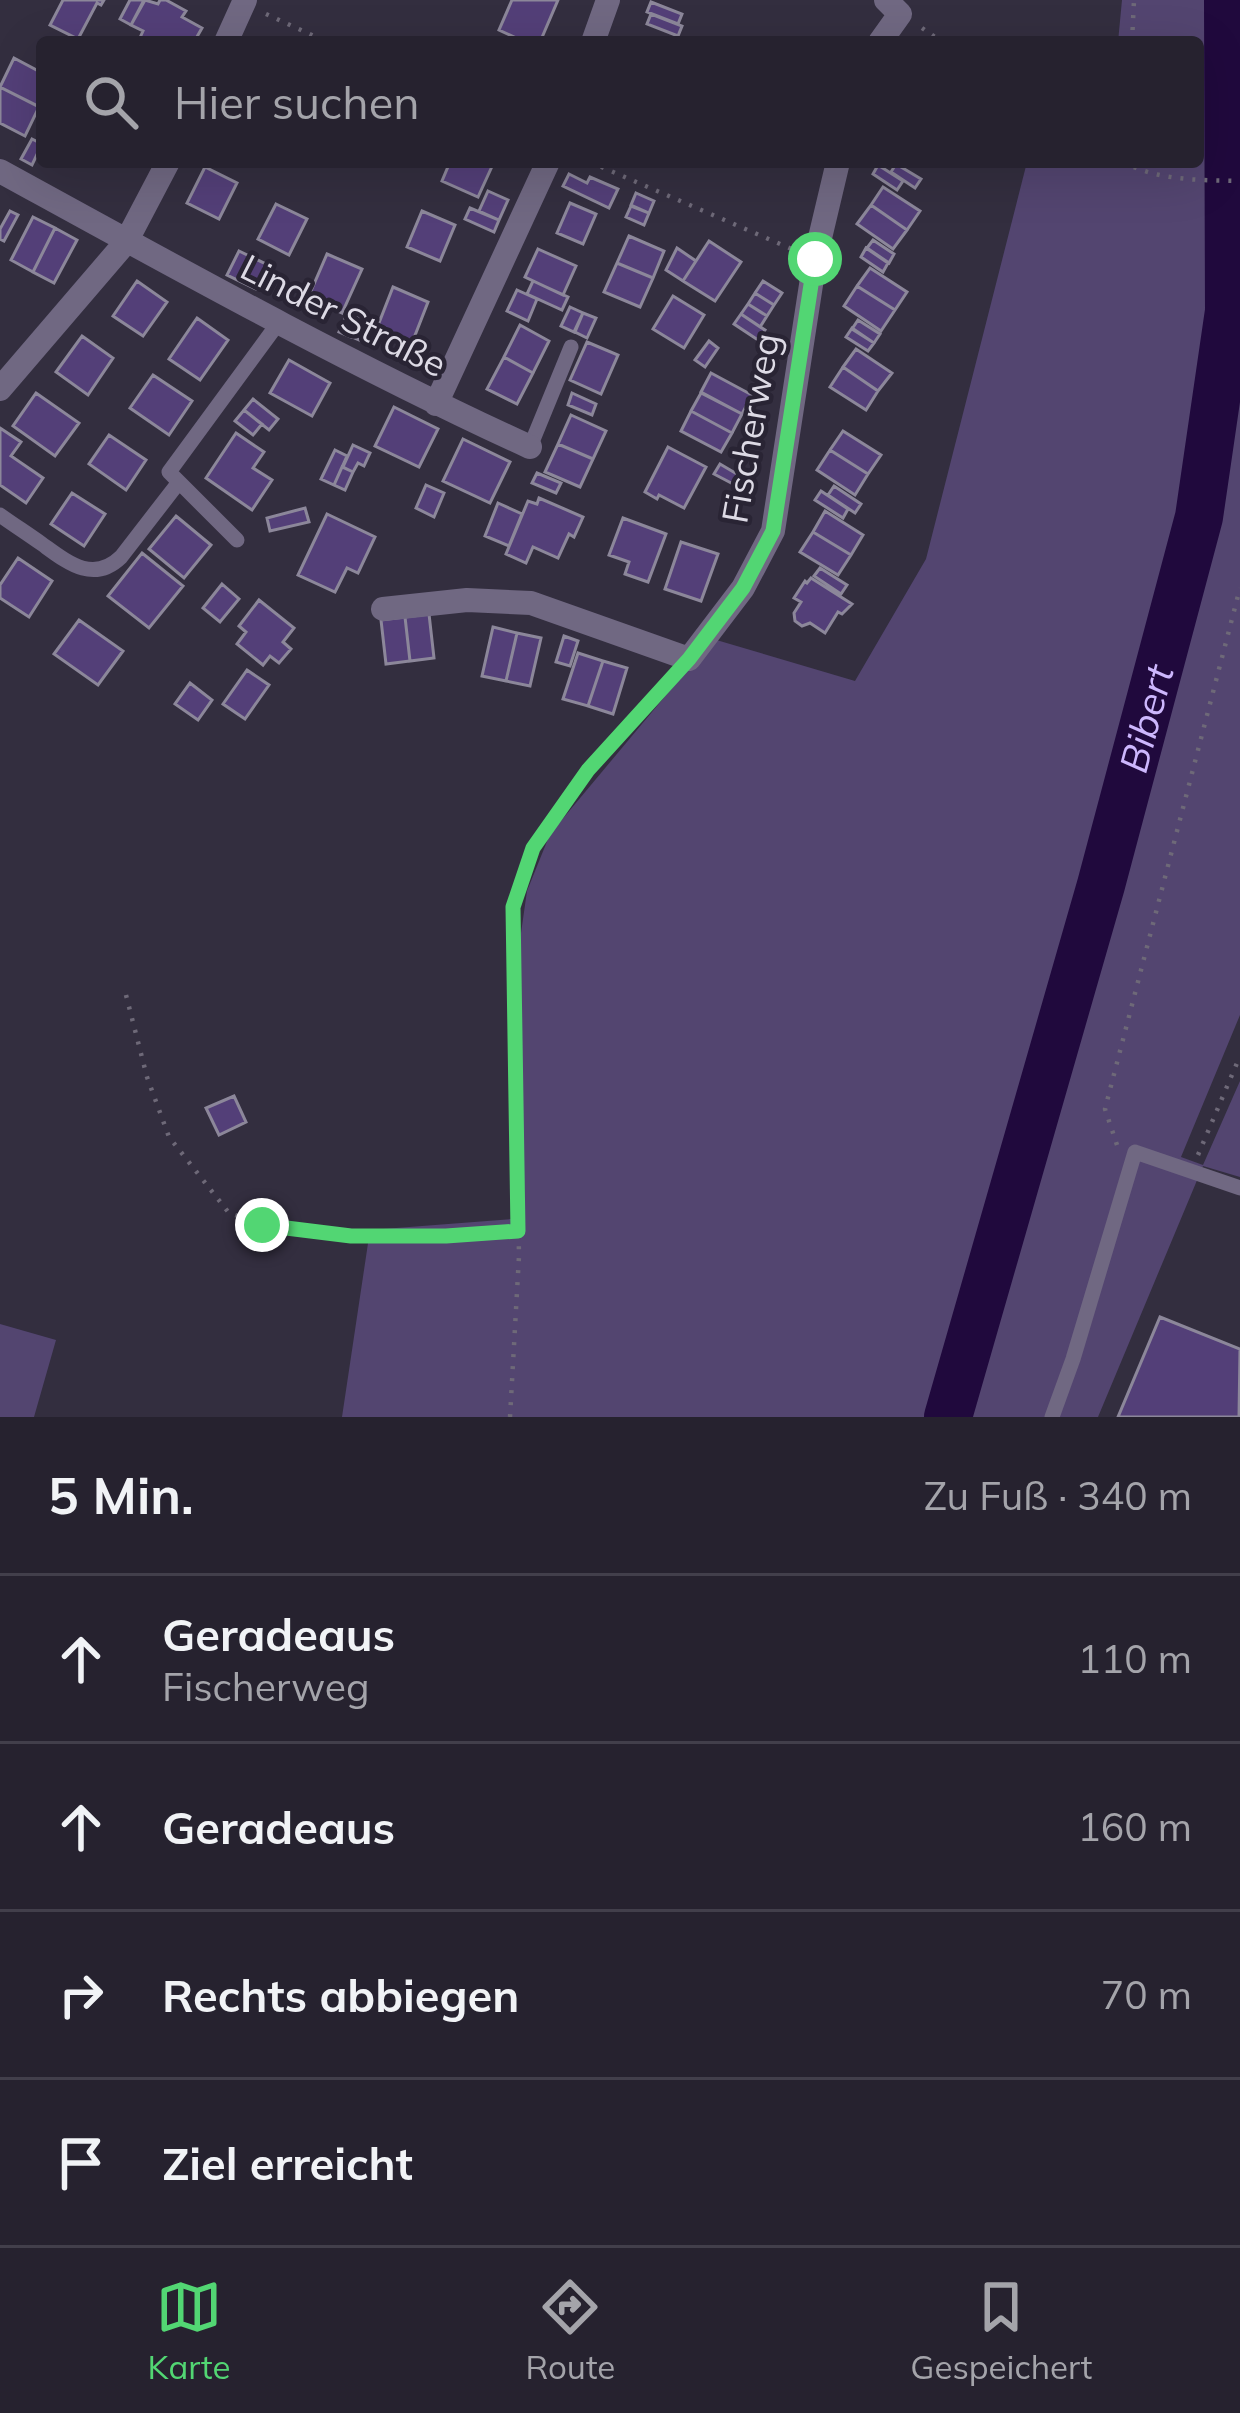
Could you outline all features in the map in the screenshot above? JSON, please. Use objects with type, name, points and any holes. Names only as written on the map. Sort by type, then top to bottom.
[{"type":"street","points":[[594,36],[608,0]]},
{"type":"street","points":[[228,36],[241,1]]},
{"type":"street","points":[[882,36],[893,7]]},
{"type":"street","points":[[3,380],[126,242],[165,168]]},
{"type":"street","points":[[436,404],[545,168]]},
{"type":"street","name":"Fischerweg","points":[[689,659],[743,588],[773,531],[815,259],[837,168]]},
{"type":"street","name":"Linder Straße","points":[[0,171],[436,404],[530,447]]},
{"type":"street","points":[[383,609],[467,600],[531,603],[689,659]]},
{"type":"lane","points":[[236,540],[169,472],[279,322]]},
{"type":"lane","points":[[530,447],[571,347]]},
{"type":"lane","points":[[0,515],[74,567],[94,571],[121,557],[178,482]]},
{"type":"lane","points":[[1052,1417],[1135,1152],[1240,1188]]},
{"type":"path","points":[[1132,36],[1134,0]]},
{"type":"path","points":[[241,1],[314,36]]},
{"type":"path","points":[[604,168],[815,259]]},
{"type":"path","points":[[1133,168],[1186,180],[1240,181]]},
{"type":"path","points":[[1135,1152],[1117,1144],[1105,1109],[1240,587]]},
{"type":"path","points":[[510,1417],[518,1231],[513,907],[533,848],[588,770],[689,659]]},
{"type":"path","points":[[126,995],[147,1077],[170,1137],[229,1214],[262,1225],[351,1236],[518,1231]]},
{"type":"path","points":[[1191,1172],[1240,1056]]},
{"type":"shaded area","points":[[1122,0],[1240,0],[1240,1015],[1181,1157],[1203,1165],[1240,1081],[1240,1177],[1203,1166],[1098,1417],[342,1417],[370,1230],[525,1218],[518,954],[527,891],[550,834],[713,639],[855,681],[926,559],[1025,168],[1204,168],[1204,36],[1119,36]]},
{"type":"shaded area","points":[[0,1324],[56,1340],[34,1417],[0,1417]]},
{"type":"building","points":[[63,0],[104,0],[97,3],[80,36],[50,25]]},
{"type":"building","points":[[130,0],[144,0],[131,25],[120,19]]},
{"type":"building","points":[[145,0],[158,4],[166,0],[202,28],[197,36],[141,36],[143,31],[131,25]]},
{"type":"building","points":[[512,0],[558,0],[543,36],[512,36],[499,30]]},
{"type":"building","points":[[651,2],[682,14],[678,24],[647,12]]},
{"type":"building","points":[[651,14],[682,26],[678,36],[647,24]]},
{"type":"building","points":[[14,58],[36,70],[36,105],[0,87]]},
{"type":"building","points":[[0,87],[36,105],[25,136],[0,123]]},
{"type":"building","points":[[32,139],[36,141],[32,165],[21,159]]},
{"type":"building","points":[[204,168],[237,183],[219,219],[187,203]]},
{"type":"building","points":[[447,168],[491,168],[478,197],[442,181]]},
{"type":"building","points":[[883,168],[903,181],[897,190],[873,174]]},
{"type":"building","points":[[903,168],[921,179],[915,188],[891,172]]},
{"type":"building","points":[[569,174],[618,189],[609,208],[563,186]]},
{"type":"building","points":[[883,187],[920,211],[907,230],[871,205]]},
{"type":"building","points":[[488,191],[508,200],[499,220],[479,211]]},
{"type":"building","points":[[636,193],[654,201],[649,213],[631,205]]},
{"type":"building","points":[[570,203],[596,214],[583,244],[557,233]]},
{"type":"building","points":[[276,204],[307,219],[289,255],[258,239]]},
{"type":"building","points":[[871,205],[907,230],[893,249],[857,224]]},
{"type":"building","points":[[631,206],[649,213],[644,225],[626,217]]},
{"type":"building","points":[[470,208],[499,220],[494,232],[465,219]]},
{"type":"building","points":[[10,211],[18,215],[4,241],[0,229]]},
{"type":"building","points":[[422,211],[455,225],[440,261],[407,247]]},
{"type":"building","points":[[33,217],[55,228],[33,272],[11,260]]},
{"type":"building","points":[[55,228],[77,240],[54,283],[33,272]]},
{"type":"building","points":[[629,236],[664,251],[653,278],[617,263]]},
{"type":"building","points":[[873,240],[894,254],[889,263],[867,248]]},
{"type":"building","points":[[709,241],[741,262],[715,301],[683,281]]},
{"type":"building","points":[[677,248],[696,261],[683,281],[666,270]]},
{"type":"building","points":[[866,248],[888,263],[883,272],[861,257]]},
{"type":"building","points":[[538,249],[576,266],[563,295],[525,277]]},
{"type":"building","points":[[239,251],[268,265],[256,289],[227,275]]},
{"type":"building","points":[[327,254],[362,269],[342,313],[308,298]]},
{"type":"building","points":[[617,263],[653,278],[640,307],[604,292]]},
{"type":"building","points":[[870,268],[907,292],[895,310],[857,286]]},
{"type":"building","points":[[137,281],[167,302],[143,336],[113,316]]},
{"type":"building","points":[[533,281],[568,297],[562,310],[527,294]]},
{"type":"building","points":[[763,281],[782,293],[774,305],[755,293]]},
{"type":"building","points":[[857,286],[895,310],[881,331],[844,306]]},
{"type":"building","points":[[393,287],[428,302],[412,343],[377,328]]},
{"type":"building","points":[[517,290],[537,299],[528,321],[507,311]]},
{"type":"building","points":[[755,293],[774,305],[767,316],[748,304]]},
{"type":"building","points":[[673,296],[704,315],[684,348],[653,329]]},
{"type":"building","points":[[748,304],[767,316],[760,327],[741,314]]},
{"type":"building","points":[[570,307],[583,313],[574,332],[561,326]]},
{"type":"building","points":[[348,312],[360,317],[351,337],[339,332]]},
{"type":"building","points":[[583,313],[596,318],[587,338],[575,332]]},
{"type":"building","points":[[741,314],[765,330],[758,340],[734,324]]},
{"type":"building","points":[[360,317],[372,322],[364,342],[352,337]]},
{"type":"building","points":[[197,318],[228,340],[200,380],[169,359]]},
{"type":"building","points":[[858,320],[880,334],[874,343],[852,329]]},
{"type":"building","points":[[520,325],[549,341],[533,373],[504,357]]},
{"type":"building","points":[[852,328],[874,343],[868,351],[846,337]]},
{"type":"building","points":[[82,336],[113,358],[88,395],[56,372]]},
{"type":"building","points":[[709,341],[718,348],[705,367],[695,360]]},
{"type":"building","points":[[587,342],[618,355],[601,394],[570,380]]},
{"type":"building","points":[[856,349],[892,373],[878,391],[843,367]]},
{"type":"building","points":[[504,357],[533,373],[517,404],[487,389]]},
{"type":"building","points":[[289,360],[330,383],[312,416],[270,393]]},
{"type":"building","points":[[843,367],[878,391],[866,410],[830,387]]},
{"type":"building","points":[[711,373],[752,395],[742,414],[701,392]]},
{"type":"building","points":[[153,375],[192,401],[169,435],[130,408]]},
{"type":"building","points":[[36,393],[79,423],[55,456],[13,426]]},
{"type":"building","points":[[572,393],[596,404],[592,415],[568,405]]},
{"type":"building","points":[[701,393],[742,414],[732,433],[691,411]]},
{"type":"building","points":[[253,399],[278,419],[269,430],[244,410]]},
{"type":"building","points":[[394,407],[438,429],[419,467],[375,446]]},
{"type":"building","points":[[244,410],[262,424],[253,435],[235,421]]},
{"type":"building","points":[[691,411],[732,433],[721,452],[681,431]]},
{"type":"building","points":[[571,415],[606,431],[593,459],[558,444]]},
{"type":"building","points":[[0,428],[21,442],[11,456],[43,478],[26,503],[0,485]]},
{"type":"building","points":[[843,431],[881,455],[868,474],[830,450]]},
{"type":"building","points":[[236,433],[264,452],[253,468],[272,480],[252,510],[206,478]]},
{"type":"building","points":[[109,435],[146,460],[126,490],[89,464]]},
{"type":"building","points":[[463,439],[510,462],[490,503],[443,481]]},
{"type":"building","points":[[558,444],[593,459],[580,487],[545,472]]},
{"type":"building","points":[[353,445],[370,453],[364,466],[358,463],[353,472],[343,467]]},
{"type":"building","points":[[668,447],[706,467],[684,508],[645,492]]},
{"type":"building","points":[[335,450],[347,456],[334,485],[321,479]]},
{"type":"building","points":[[830,450],[868,474],[855,495],[817,470]]},
{"type":"building","points":[[720,464],[742,477],[737,486],[714,474]]},
{"type":"building","points":[[342,467],[353,472],[345,490],[334,485]]},
{"type":"building","points":[[537,473],[561,483],[556,493],[532,483]]},
{"type":"building","points":[[426,485],[444,493],[434,517],[416,508]]},
{"type":"building","points":[[834,486],[861,504],[855,513],[828,495]]},
{"type":"building","points":[[821,491],[848,509],[843,518],[815,500]]},
{"type":"building","points":[[72,493],[105,514],[84,546],[51,524]]},
{"type":"building","points":[[539,498],[583,517],[558,558],[533,547],[526,563],[506,554],[528,501],[537,504]]},
{"type":"building","points":[[498,503],[522,514],[509,546],[485,536]]},
{"type":"building","points":[[305,508],[309,522],[270,531],[267,518]]},
{"type":"building","points":[[825,511],[863,535],[851,555],[813,532]]},
{"type":"building","points":[[327,514],[375,537],[358,573],[347,568],[335,592],[298,575]]},
{"type":"building","points":[[176,516],[211,545],[184,578],[149,549]]},
{"type":"building","points":[[623,518],[666,534],[648,582],[625,574],[629,562],[609,555]]},
{"type":"building","points":[[813,532],[851,555],[838,575],[800,552]]},
{"type":"building","points":[[681,542],[718,554],[701,601],[665,589]]},
{"type":"building","points":[[142,553],[183,586],[149,628],[108,596]]},
{"type":"building","points":[[18,558],[52,581],[29,617],[0,598],[0,585]]},
{"type":"building","points":[[820,568],[847,585],[841,594],[814,576]]},
{"type":"building","points":[[811,578],[852,604],[842,614],[838,612],[825,633],[810,623],[802,626],[795,621],[801,602],[794,598]]},
{"type":"building","points":[[222,584],[239,599],[220,622],[203,608]]},
{"type":"building","points":[[259,600],[294,628],[283,642],[291,649],[279,663],[270,656],[263,665],[237,644],[246,632],[239,626]]},
{"type":"building","points":[[429,614],[434,658],[410,661],[405,617]]},
{"type":"building","points":[[405,617],[410,661],[386,664],[381,620]]},
{"type":"building","points":[[79,620],[123,651],[98,685],[54,654]]},
{"type":"building","points":[[493,627],[517,633],[506,681],[482,676]]},
{"type":"building","points":[[517,633],[541,638],[530,686],[506,681]]},
{"type":"building","points":[[564,636],[578,641],[570,666],[556,662]]},
{"type":"building","points":[[578,653],[603,661],[588,706],[563,699]]},
{"type":"building","points":[[603,661],[627,668],[613,714],[588,706]]},
{"type":"building","points":[[247,670],[269,685],[245,719],[223,704]]},
{"type":"building","points":[[190,683],[212,700],[198,720],[175,704]]},
{"type":"building","points":[[234,1096],[246,1122],[219,1135],[206,1108]]},
{"type":"building","points":[[1160,1317],[1240,1349],[1239,1417],[1118,1417]]},
{"type":"waterway","name":"Bibert","points":[[948,1417],[1101,885],[1199,517],[1229,311],[1228,0]]},
{"type":"route","points":[[262,1225],[351,1236],[518,1231],[513,907],[533,848],[588,770],[689,659],[743,588],[773,531],[815,259]]}]
